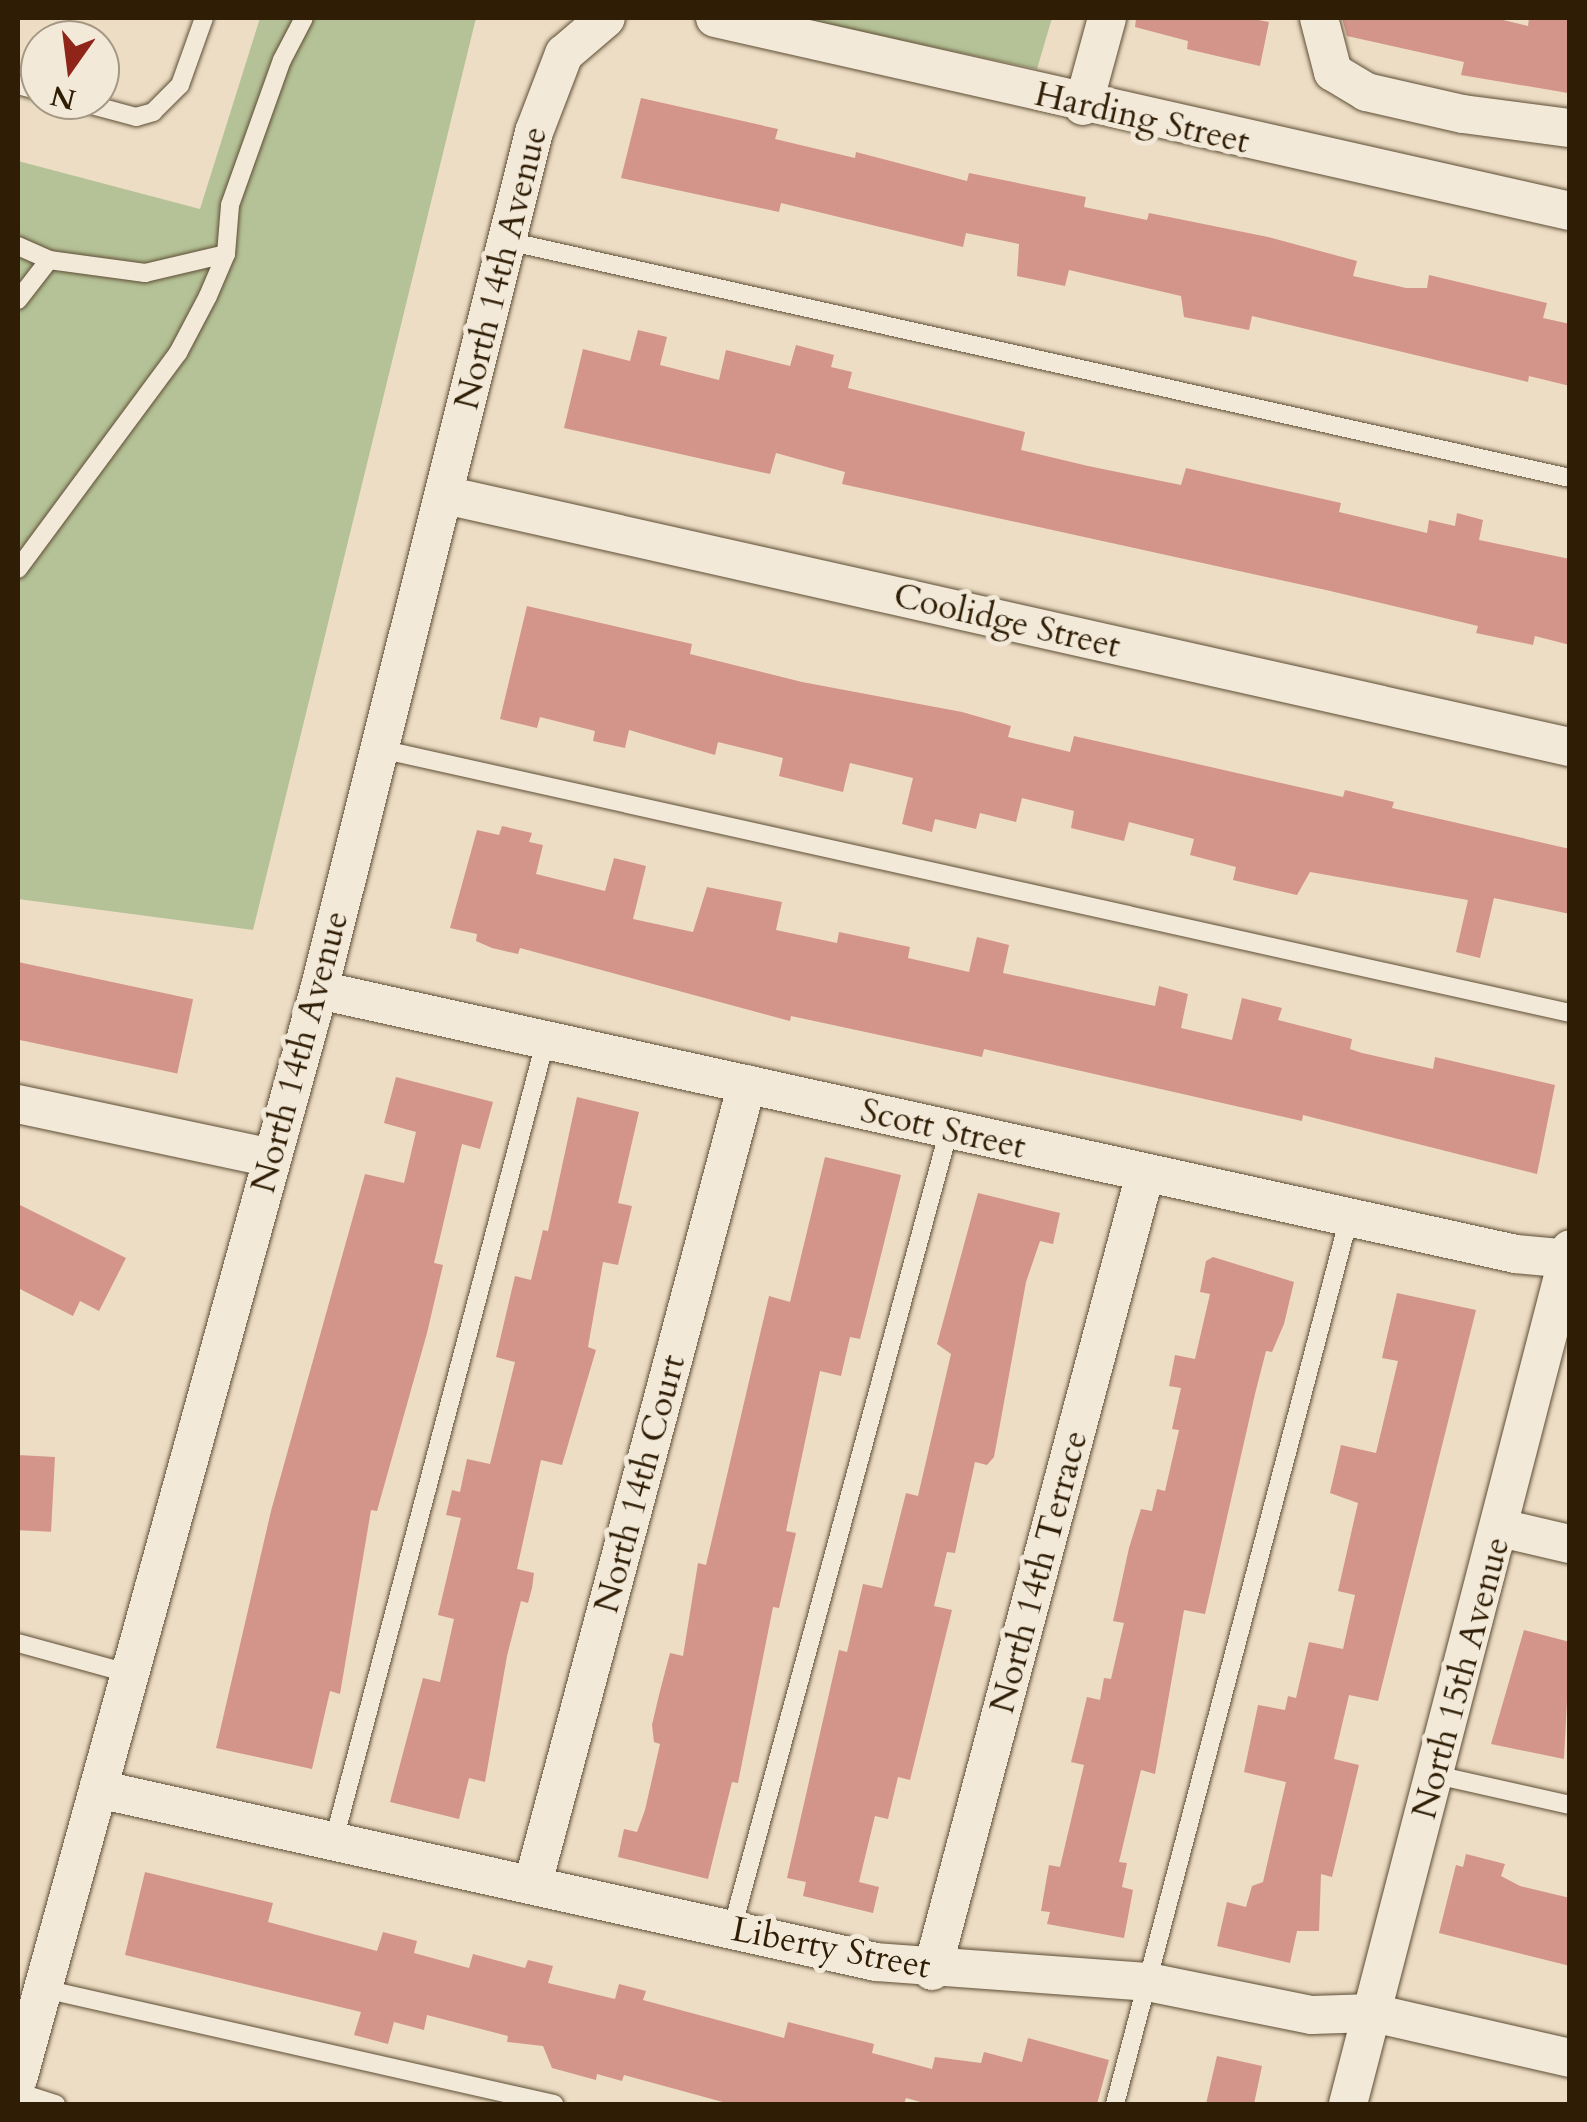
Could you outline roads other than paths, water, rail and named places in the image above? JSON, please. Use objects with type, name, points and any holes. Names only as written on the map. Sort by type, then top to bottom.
[{"type":"street","name":"Harding Street","points":[[715,18],[1083,106],[1570,212]]},
{"type":"street","points":[[1083,106],[1107,18]]},
{"type":"street","points":[[1319,18],[1333,72],[1366,92],[1462,114],[1570,128]]},
{"type":"street","name":"North 14th Avenue","points":[[18,2079],[319,990],[547,89],[564,54],[596,25]]},
{"type":"street","name":"Coolidge Street","points":[[445,495],[1570,747]]},
{"type":"street","name":"Scott Street","points":[[319,990],[1516,1254],[1569,1256]]},
{"type":"street","name":"North 14th Court","points":[[533,1884],[747,1084]]},
{"type":"street","points":[[18,1104],[271,1158]]},
{"type":"street","name":"North 14th Terrace","points":[[932,1971],[1145,1174]]},
{"type":"street","name":"North 15th Avenue","points":[[1348,2104],[1569,1256]]},
{"type":"street","points":[[1501,1528],[1570,1544]]},
{"type":"street","name":"Liberty Street","points":[[98,1789],[932,1971],[1148,1982],[1312,2015],[1373,2014],[1570,2058]]},
{"type":"lane","points":[[120,113],[136,117],[153,112],[180,84],[204,18]]},
{"type":"lane","points":[[18,569],[178,352],[226,254],[230,206],[304,18]]},
{"type":"lane","points":[[507,242],[1570,478]]},
{"type":"lane","points":[[18,246],[49,260],[145,272],[226,254]]},
{"type":"lane","points":[[18,300],[49,260]]},
{"type":"lane","points":[[380,750],[1570,1013]]},
{"type":"lane","points":[[334,1840],[546,1039]]},
{"type":"lane","points":[[732,1929],[949,1130]]},
{"type":"lane","points":[[1115,2104],[1349,1218]]},
{"type":"lane","points":[[18,1643],[128,1673]]},
{"type":"lane","points":[[1436,1775],[1570,1805]]},
{"type":"lane","points":[[44,1989],[554,2104]]},
{"type":"lane","points":[[18,2092],[56,2104]]}]
